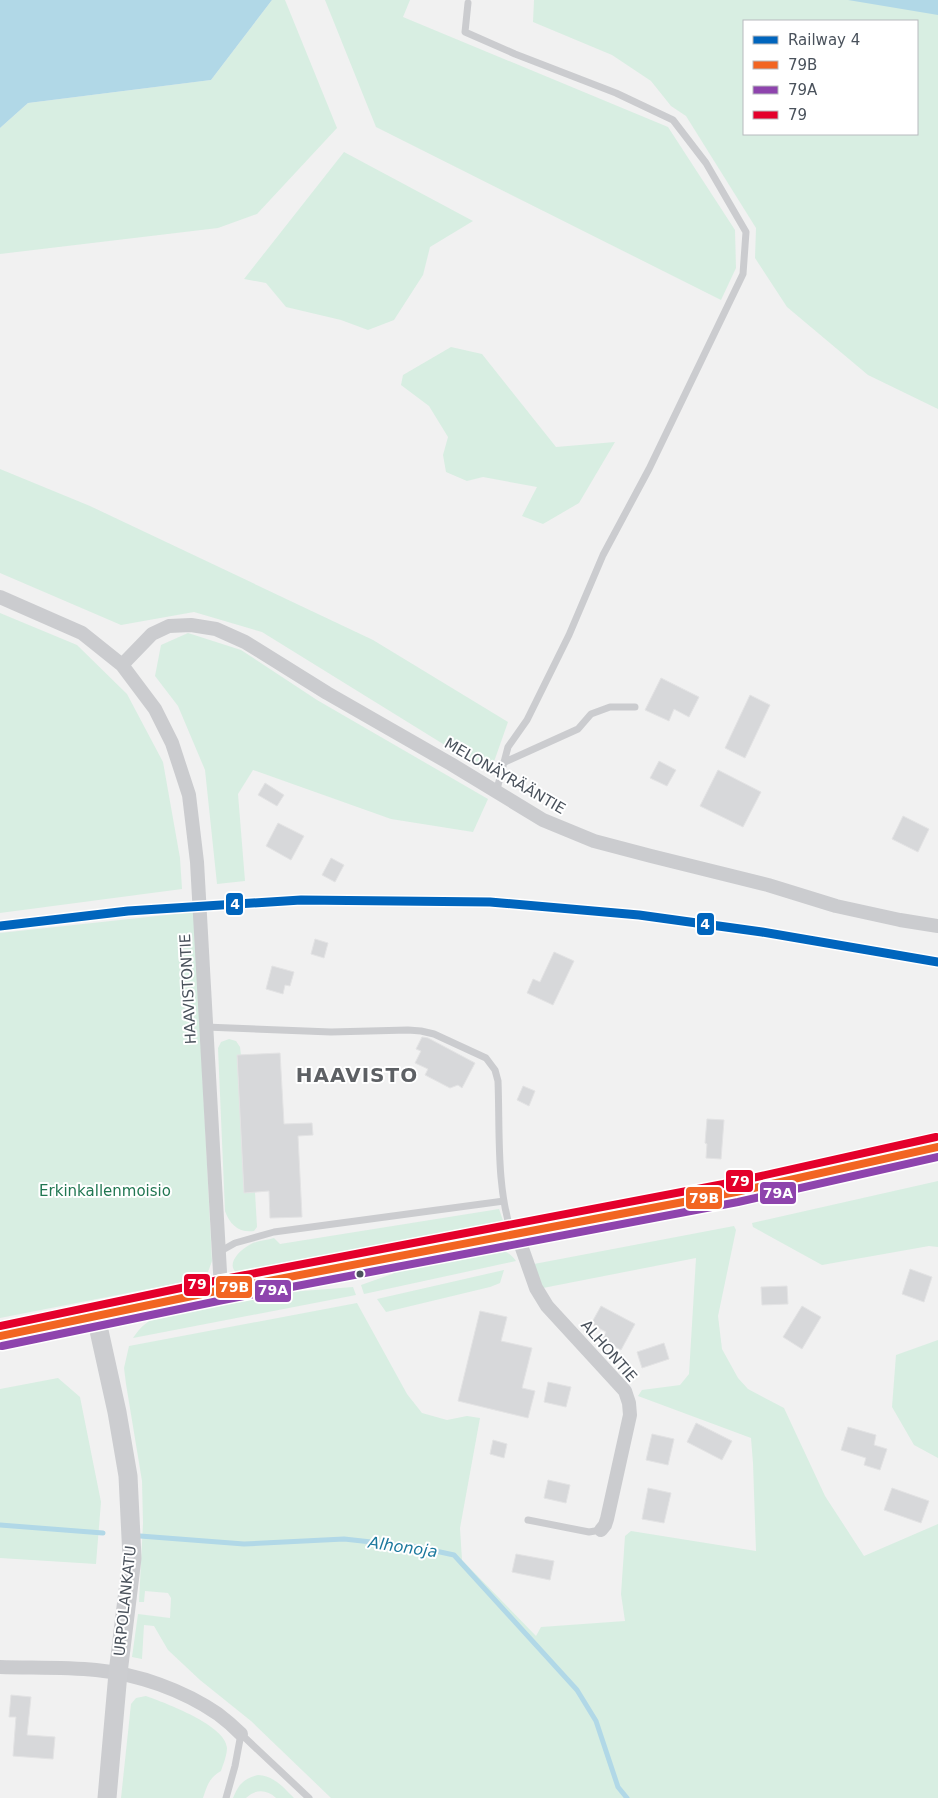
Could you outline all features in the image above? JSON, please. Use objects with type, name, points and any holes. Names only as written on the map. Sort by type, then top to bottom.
[{"type":"main road","points":[[0,1336],[221,1290],[515,1235]]},
{"type":"main road","name":"URPOLANKATU","points":[[96,1317],[117,1412],[128,1476],[132,1558],[118,1673],[107,1798]]},
{"type":"street","name":"HAAVISTONTIE","points":[[0,597],[82,633],[122,666],[155,709],[172,743],[189,795],[197,862],[202,939],[205,1026],[221,1290]]},
{"type":"street","name":"MELONÄYRÄÄNTIE","points":[[122,666],[152,634],[169,626],[191,625],[216,629],[245,642],[327,693],[452,764],[543,820],[594,840],[768,885],[836,906],[938,926]]},
{"type":"street","points":[[515,1235],[736,1192],[938,1147]]},
{"type":"street","name":"ALHONTIE","points":[[515,1235],[536,1288],[547,1306],[626,1391],[630,1414],[609,1509],[605,1525],[601,1530]]},
{"type":"street","points":[[0,1667],[86,1669],[131,1676],[189,1698],[218,1714],[241,1734]]},
{"type":"lane","points":[[468,3],[465,32],[515,54],[616,93],[673,120],[706,163],[746,232],[744,274],[649,469],[603,555],[569,635],[527,720],[508,746],[496,792]]},
{"type":"lane","points":[[505,762],[578,729],[591,714],[610,706],[635,708]]},
{"type":"lane","points":[[205,1026],[331,1032],[414,1030],[434,1034],[486,1058],[495,1070],[498,1082],[501,1174],[504,1201],[515,1235]]},
{"type":"lane","points":[[219,1252],[235,1243],[274,1232],[504,1201]]},
{"type":"lane","points":[[528,1520],[588,1532],[601,1530]]},
{"type":"lane","points":[[226,1798],[241,1734]]},
{"type":"lane","points":[[241,1734],[309,1798]]},
{"type":"green space","points":[[272,0],[285,0],[337,128],[257,214],[218,228],[0,254],[0,128],[28,103],[211,80]]},
{"type":"green space","points":[[325,0],[410,0],[403,17],[668,127],[735,230],[736,268],[721,300],[376,127]]},
{"type":"green space","points":[[534,0],[891,0],[938,11],[938,409],[868,375],[787,307],[755,258],[756,228],[686,116],[671,106],[651,81],[612,55],[533,22]]},
{"type":"green space","points":[[344,152],[473,221],[430,247],[423,275],[394,320],[368,330],[341,320],[286,307],[266,283],[244,279]]},
{"type":"green space","points":[[451,347],[482,354],[556,447],[615,442],[579,503],[543,524],[522,516],[537,487],[483,477],[467,481],[446,472],[443,455],[448,437],[429,406],[401,385],[403,375]]},
{"type":"green space","points":[[0,469],[90,506],[373,640],[508,722],[490,773],[262,632],[194,612],[121,625],[0,573]]},
{"type":"green space","points":[[0,613],[77,645],[127,694],[163,762],[180,858],[182,889],[0,913]]},
{"type":"green space","points":[[188,633],[241,650],[317,700],[488,799],[473,832],[391,819],[253,770],[238,794],[245,881],[217,884],[205,770],[178,706],[155,676],[161,645]]},
{"type":"green space","name":"Erkinkallenmoisio","points":[[194,912],[212,1261],[208,1272],[204,1278],[0,1318],[0,933]]},
{"type":"green space","points":[[229,1039],[236,1041],[240,1047],[241,1055],[237,1056],[244,1192],[255,1192],[257,1227],[254,1231],[244,1231],[236,1227],[232,1224],[225,1211],[218,1048],[221,1042]]},
{"type":"green space","points":[[938,1181],[938,1247],[929,1246],[822,1265],[753,1227],[752,1223]]},
{"type":"green space","points":[[499,1209],[506,1229],[250,1277],[241,1275],[233,1268],[235,1258],[244,1248],[251,1244],[274,1238],[280,1244]]},
{"type":"green space","points":[[734,1226],[736,1230],[718,1316],[722,1349],[738,1378],[748,1389],[784,1408],[825,1496],[864,1556],[938,1524],[938,1798],[331,1798],[251,1721],[200,1680],[168,1650],[154,1626],[144,1625],[142,1659],[132,1657],[138,1614],[170,1618],[171,1598],[168,1593],[145,1591],[144,1602],[139,1602],[143,1523],[142,1481],[124,1368],[129,1346],[357,1303],[407,1394],[422,1413],[447,1420],[467,1416],[480,1418],[460,1528],[462,1560],[536,1636],[541,1627],[625,1621],[621,1594],[625,1536],[631,1531],[756,1551],[751,1438],[638,1396],[642,1390],[680,1385],[689,1374],[696,1258],[543,1288],[534,1264]]},
{"type":"green space","points":[[496,1249],[508,1253],[516,1261],[364,1294],[361,1285],[392,1274],[405,1267]]},
{"type":"green space","points":[[504,1270],[500,1283],[490,1287],[386,1312],[377,1299]]},
{"type":"green space","points":[[353,1287],[356,1295],[133,1338],[145,1324],[162,1315],[277,1293]]},
{"type":"green space","points":[[938,1340],[938,1458],[914,1445],[892,1407],[896,1355]]},
{"type":"green space","points":[[58,1378],[80,1397],[101,1502],[96,1564],[0,1558],[0,1389]]},
{"type":"green space","points":[[146,1696],[206,1723],[224,1739],[227,1748],[225,1760],[221,1771],[211,1779],[203,1798],[121,1798],[131,1704],[136,1698]]},
{"type":"green space","points":[[258,1775],[274,1780],[294,1798],[276,1798],[269,1793],[261,1791],[253,1793],[246,1798],[233,1798],[242,1783]]},
{"type":"water","points":[[0,0],[272,0],[211,80],[28,103],[0,128]]},
{"type":"water","points":[[848,0],[938,0],[938,15]]},
{"type":"building","points":[[661,678],[699,697],[689,717],[674,709],[669,721],[645,710]]},
{"type":"building","points":[[750,695],[770,705],[745,758],[725,748]]},
{"type":"building","points":[[659,761],[676,770],[667,786],[650,778]]},
{"type":"building","points":[[718,770],[761,792],[743,827],[700,806]]},
{"type":"building","points":[[265,783],[284,795],[277,806],[258,795]]},
{"type":"building","points":[[903,816],[929,829],[918,852],[892,839]]},
{"type":"building","points":[[278,823],[304,836],[291,860],[266,846]]},
{"type":"building","points":[[331,858],[344,865],[335,882],[322,875]]},
{"type":"building","points":[[315,939],[328,943],[324,958],[311,954]]},
{"type":"building","points":[[554,952],[574,961],[553,1005],[527,993],[533,979],[540,982]]},
{"type":"building","points":[[272,966],[294,972],[290,986],[285,985],[283,994],[266,989]]},
{"type":"building","points":[[422,1037],[428,1038],[475,1063],[462,1088],[458,1085],[450,1088],[425,1075],[428,1069],[415,1063],[421,1051],[416,1049]]},
{"type":"building","points":[[280,1053],[284,1124],[312,1123],[313,1135],[298,1136],[302,1217],[270,1218],[269,1191],[244,1193],[237,1055]]},
{"type":"building","points":[[523,1086],[535,1091],[529,1106],[517,1100]]},
{"type":"building","points":[[707,1119],[724,1120],[721,1159],[706,1158]]},
{"type":"building","points":[[910,1269],[932,1277],[924,1302],[902,1294]]},
{"type":"building","points":[[787,1286],[788,1304],[762,1305],[761,1287]]},
{"type":"building","points":[[601,1306],[635,1324],[621,1350],[602,1340],[606,1332],[591,1324]]},
{"type":"building","points":[[802,1306],[821,1317],[802,1349],[783,1337]]},
{"type":"building","points":[[480,1311],[507,1317],[501,1341],[532,1348],[522,1388],[535,1391],[528,1418],[458,1401]]},
{"type":"building","points":[[664,1343],[669,1359],[642,1368],[637,1352]]},
{"type":"building","points":[[548,1382],[571,1387],[566,1407],[544,1402]]},
{"type":"building","points":[[696,1423],[732,1441],[722,1460],[687,1442]]},
{"type":"building","points":[[848,1427],[876,1435],[874,1445],[887,1449],[880,1470],[864,1465],[866,1458],[841,1450]]},
{"type":"building","points":[[652,1434],[674,1439],[668,1465],[646,1460]]},
{"type":"building","points":[[493,1440],[507,1444],[504,1458],[490,1454]]},
{"type":"building","points":[[548,1480],[570,1485],[566,1503],[544,1498]]},
{"type":"building","points":[[648,1488],[671,1493],[664,1523],[642,1519]]},
{"type":"building","points":[[892,1488],[929,1501],[921,1523],[884,1510]]},
{"type":"building","points":[[516,1554],[554,1561],[550,1580],[512,1572]]},
{"type":"building","points":[[11,1695],[31,1697],[27,1735],[55,1737],[53,1759],[13,1756],[16,1717],[9,1717]]},
{"type":"waterway","name":"Alhonoja","points":[[0,1525],[103,1533]]},
{"type":"waterway","name":"Alhonoja","points":[[140,1536],[244,1544],[344,1539],[417,1547],[454,1555],[577,1690],[596,1721],[618,1787],[627,1798]]},
{"type":"rail line","name":"4","points":[[0,926],[128,911],[301,900],[490,902],[639,915],[762,932],[938,962]]},
{"type":"transit line","name":"79","points":[[0,1326],[219,1280],[734,1182],[936,1137]]},
{"type":"transit line","name":"79B","points":[[0,1336],[221,1290],[736,1192],[938,1147]]},
{"type":"transit line","name":"79A","points":[[2,1346],[223,1300],[738,1202],[938,1157]]},
{"type":"district","name":"HAAVISTO","points":[[357,1075]]}]
